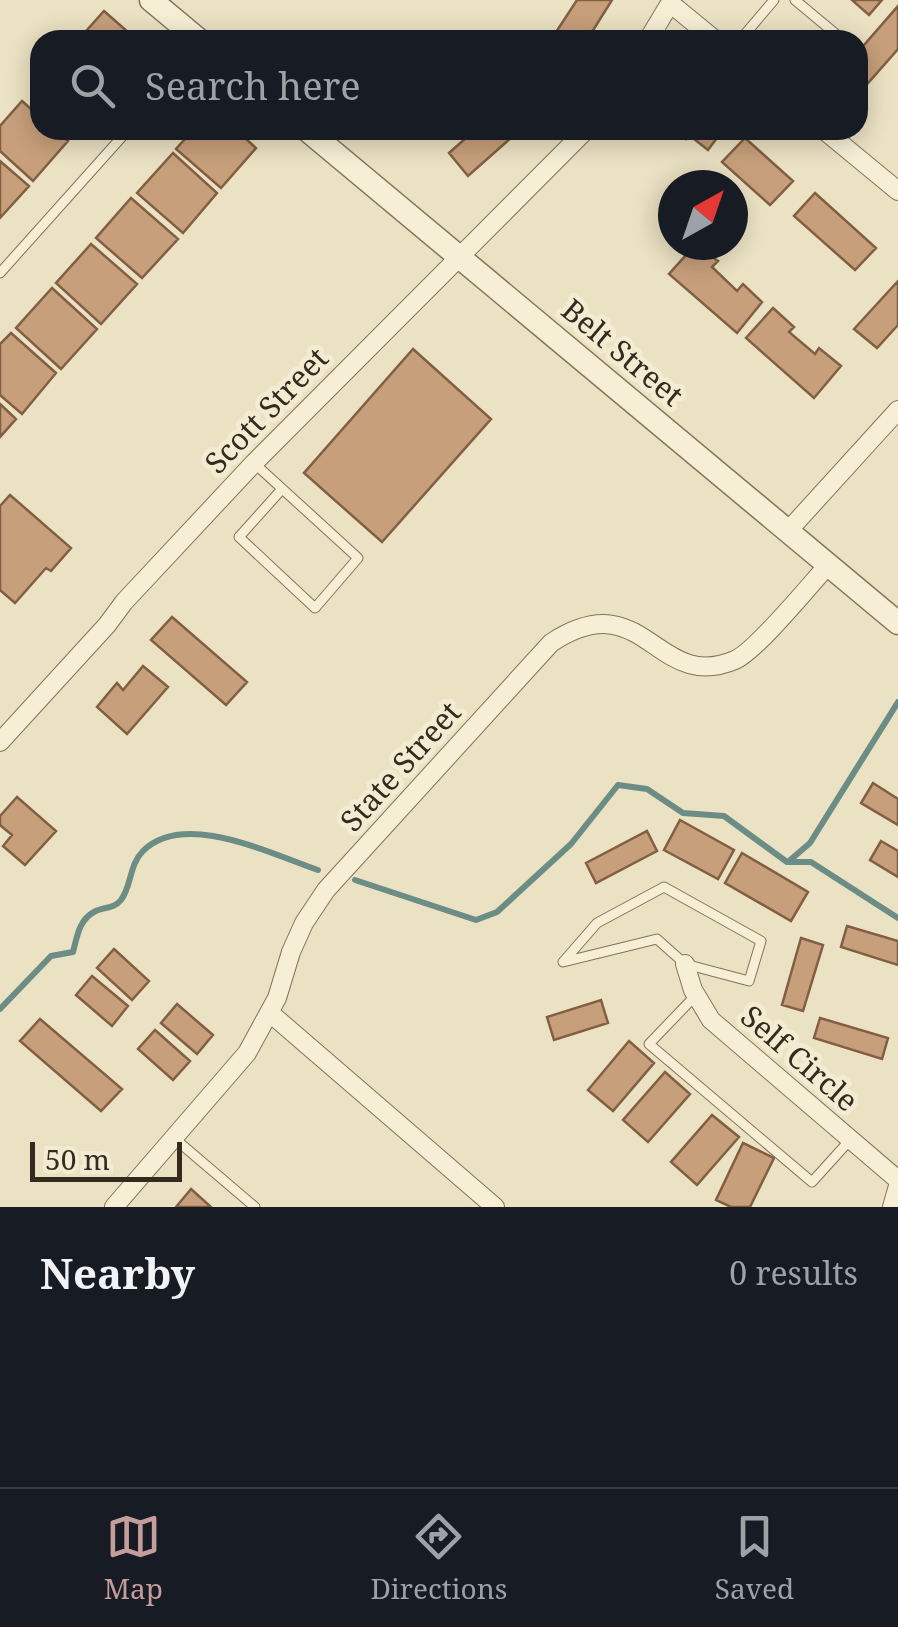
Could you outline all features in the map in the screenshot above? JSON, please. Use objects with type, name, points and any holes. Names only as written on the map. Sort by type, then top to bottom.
[{"type":"street","points":[[151,0],[186,30]]},
{"type":"street","points":[[654,30],[671,2],[703,30]]},
{"type":"street","name":"Belt Street","points":[[318,140],[898,623]]},
{"type":"street","name":"Scott Street","points":[[0,742],[254,463],[576,140]]},
{"type":"street","points":[[836,140],[898,191]]},
{"type":"street","points":[[788,531],[898,410]]},
{"type":"street","name":"State Street","points":[[114,1207],[247,1053],[270,1013],[304,923],[326,890],[550,642],[574,627],[609,622],[634,632],[687,664],[722,665],[746,652],[828,565]]},
{"type":"street","name":"Self Circle","points":[[685,964],[696,995],[712,1020],[898,1183]]},
{"type":"street","points":[[270,1013],[495,1207]]},
{"type":"street","points":[[892,1207],[898,1183]]},
{"type":"lane","points":[[748,30],[774,0]]},
{"type":"lane","points":[[795,0],[831,30]]},
{"type":"lane","points":[[0,273],[119,140]]},
{"type":"lane","points":[[254,463],[358,558],[315,608],[239,536],[282,489]]},
{"type":"lane","points":[[664,887],[761,941],[749,982],[685,964],[657,939],[563,962],[597,923],[664,887]]},
{"type":"lane","points":[[696,995],[650,1044],[812,1182],[850,1139]]},
{"type":"lane","points":[[174,1138],[255,1207]]},
{"type":"building","points":[[577,0],[612,0],[593,30],[557,30]]},
{"type":"building","points":[[852,0],[882,0],[869,15]]},
{"type":"building","points":[[898,6],[898,49],[868,83],[868,40]]},
{"type":"building","points":[[104,11],[126,30],[87,30]]},
{"type":"building","points":[[22,101],[30,108],[30,140],[68,141],[33,181],[0,151],[0,126]]},
{"type":"building","points":[[184,140],[247,140],[256,148],[221,188],[176,149]]},
{"type":"building","points":[[464,140],[509,140],[468,176],[449,153]]},
{"type":"building","points":[[695,140],[716,140],[708,150]]},
{"type":"building","points":[[747,140],[793,181],[770,205],[748,185],[748,170],[731,170],[722,162]]},
{"type":"building","points":[[173,153],[217,193],[183,233],[137,193]]},
{"type":"building","points":[[0,161],[29,186],[0,218]]},
{"type":"building","points":[[815,193],[876,248],[855,270],[794,216]]},
{"type":"building","points":[[131,198],[178,239],[142,278],[96,238]]},
{"type":"building","points":[[91,244],[137,284],[101,324],[56,283]]},
{"type":"building","points":[[682,260],[717,260],[712,267],[737,291],[743,284],[762,302],[737,333],[669,274]]},
{"type":"building","points":[[898,281],[898,325],[877,348],[854,329]]},
{"type":"building","points":[[52,288],[97,329],[61,369],[16,328]]},
{"type":"building","points":[[773,308],[794,327],[789,332],[815,354],[819,348],[841,366],[814,398],[746,338]]},
{"type":"building","points":[[11,333],[56,373],[22,414],[0,395],[0,344]]},
{"type":"building","points":[[413,349],[491,419],[382,542],[304,473]]},
{"type":"building","points":[[0,404],[16,419],[0,437]]},
{"type":"building","points":[[10,495],[71,548],[51,571],[46,568],[15,603],[0,590],[0,506]]},
{"type":"building","points":[[172,617],[247,682],[226,705],[151,640]]},
{"type":"building","points":[[143,666],[168,687],[127,734],[97,707],[117,683],[123,690]]},
{"type":"building","points":[[873,783],[898,799],[898,825],[861,803]]},
{"type":"building","points":[[17,797],[56,831],[25,865],[3,846],[12,835],[0,825],[0,816]]},
{"type":"building","points":[[680,820],[734,850],[718,879],[664,850]]},
{"type":"building","points":[[647,831],[657,851],[596,883],[586,863]]},
{"type":"building","points":[[881,841],[898,851],[898,877],[870,860]]},
{"type":"building","points":[[742,853],[808,892],[791,921],[725,883]]},
{"type":"building","points":[[847,926],[898,941],[898,965],[841,947]]},
{"type":"building","points":[[801,938],[823,945],[803,1011],[782,1005]]},
{"type":"building","points":[[114,949],[149,981],[132,1000],[97,968]]},
{"type":"building","points":[[92,976],[128,1006],[112,1026],[76,995]]},
{"type":"building","points":[[601,1000],[608,1023],[554,1040],[547,1017]]},
{"type":"building","points":[[177,1004],[213,1035],[197,1054],[161,1023]]},
{"type":"building","points":[[820,1018],[888,1038],[882,1059],[814,1038]]},
{"type":"building","points":[[40,1019],[122,1089],[101,1111],[20,1041]]},
{"type":"building","points":[[155,1030],[190,1061],[173,1080],[138,1049]]},
{"type":"building","points":[[629,1041],[654,1063],[613,1111],[588,1090]]},
{"type":"building","points":[[665,1072],[690,1094],[648,1142],[623,1120]]},
{"type":"building","points":[[712,1115],[739,1137],[697,1185],[671,1162]]},
{"type":"building","points":[[743,1143],[774,1158],[750,1207],[731,1207],[716,1200]]},
{"type":"building","points":[[191,1189],[211,1207],[176,1207]]},
{"type":"waterway","points":[[789,861],[810,843],[898,702]]},
{"type":"waterway","points":[[355,880],[476,920],[497,912],[571,844],[618,785],[647,789],[683,813],[724,816],[787,862],[811,862],[898,918]]},
{"type":"waterway","points":[[0,1009],[51,956],[73,952],[85,920],[121,900],[138,857],[160,839],[181,834],[228,839],[318,870]]}]
